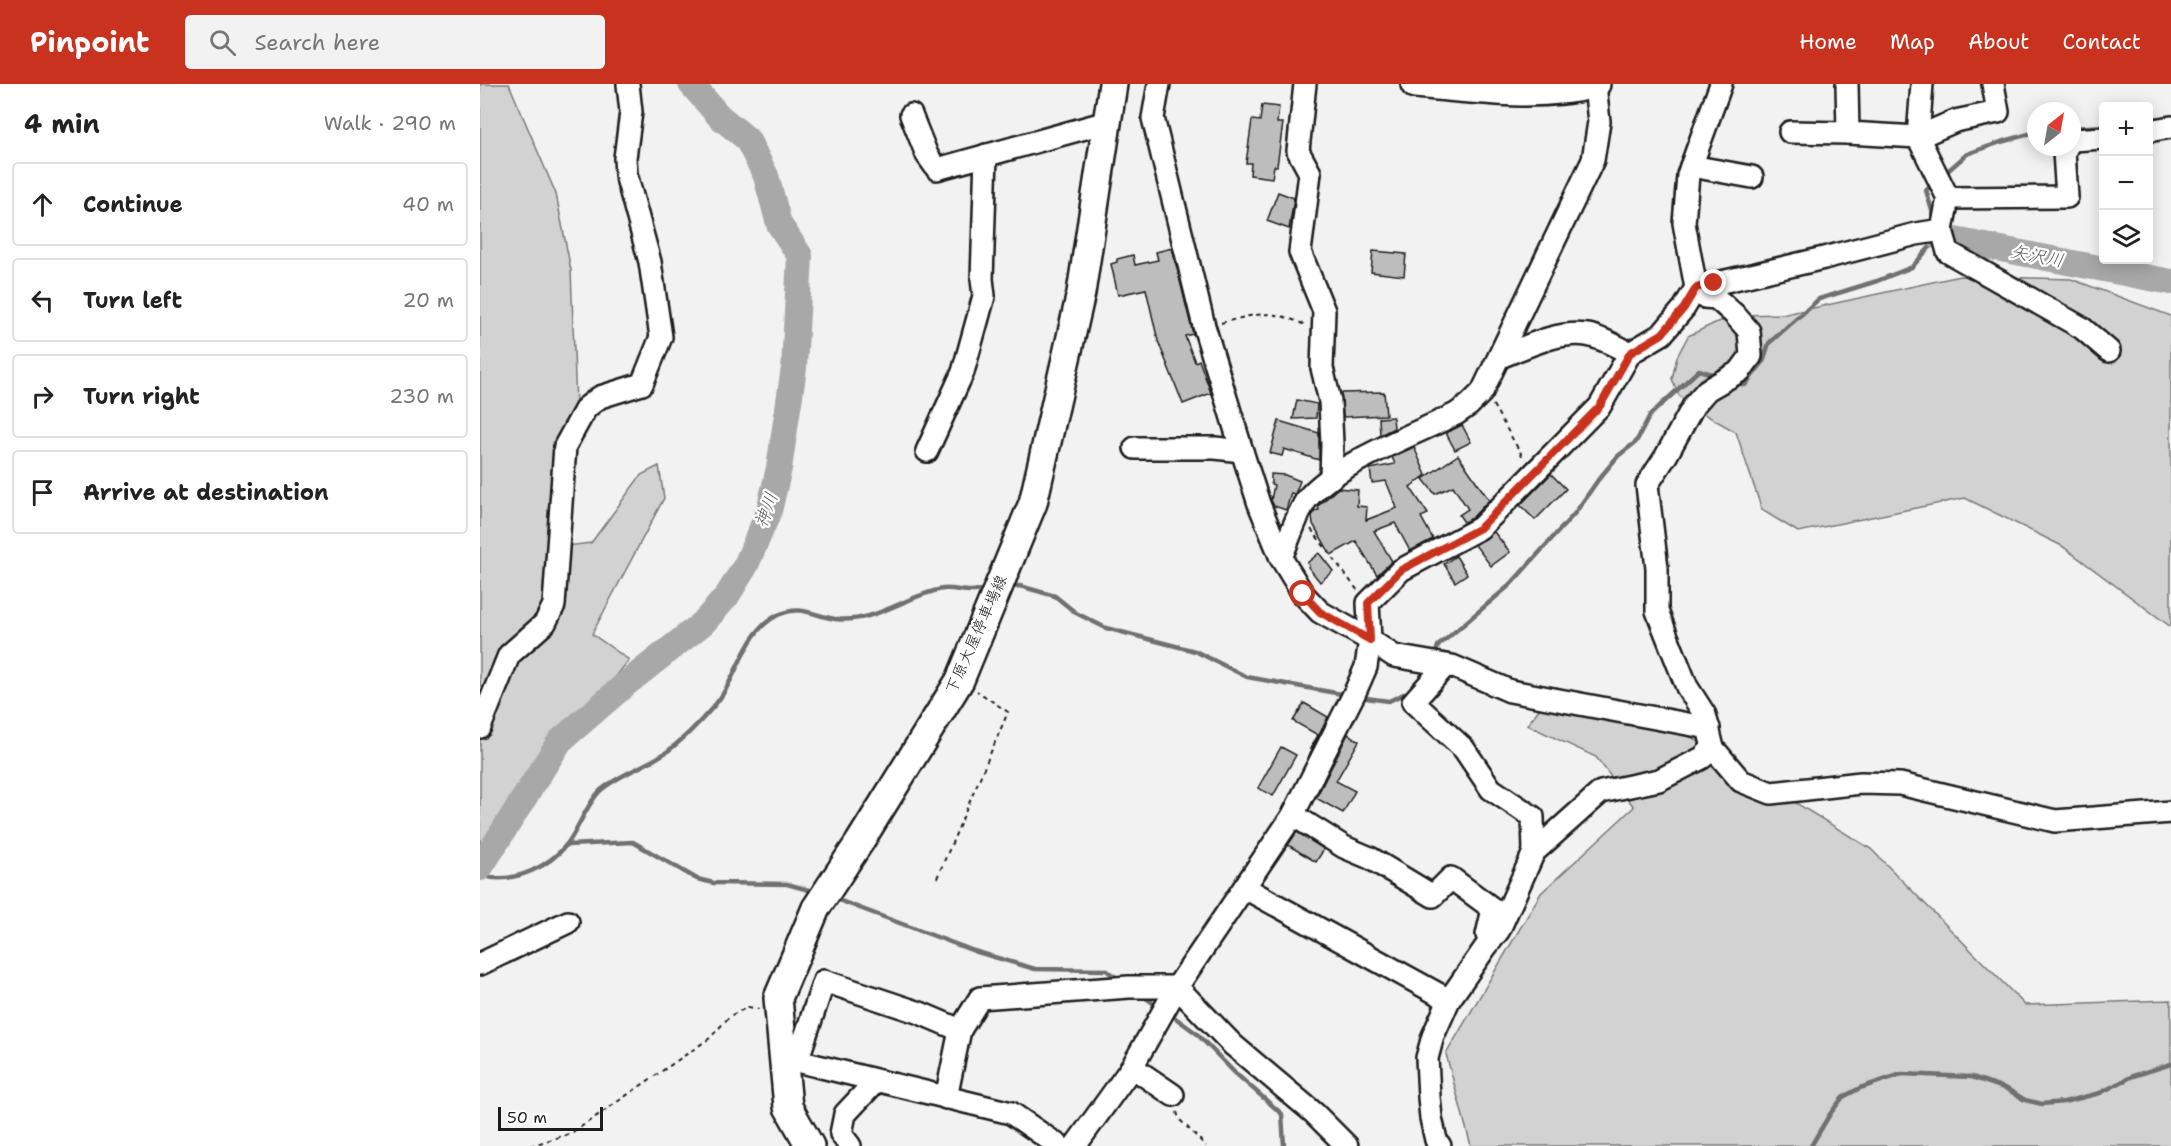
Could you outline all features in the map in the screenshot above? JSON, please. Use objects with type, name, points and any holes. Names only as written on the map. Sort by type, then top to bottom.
[{"type":"main road","name":"下原大屋停車場線","points":[[810,1146],[788,1107],[778,998],[824,895],[860,843],[960,680],[1033,503],[1082,293],[1113,84]]},
{"type":"main road","points":[[1415,84],[1485,90],[1554,91],[1596,84]]},
{"type":"street","points":[[480,728],[510,655],[545,623],[554,605],[565,446],[586,408],[600,397],[642,384],[661,337],[650,262],[626,174],[625,158],[631,112],[628,84]]},
{"type":"street","points":[[1159,84],[1153,118],[1204,326],[1259,504],[1281,558],[1303,594],[1320,612],[1394,656],[1452,666],[1510,691],[1711,738]]},
{"type":"street","points":[[1305,84],[1298,151],[1310,173],[1300,252],[1324,310],[1322,368],[1330,401],[1331,478]]},
{"type":"street","points":[[1281,558],[1306,500],[1331,478],[1386,447],[1456,414],[1482,392],[1593,160],[1599,122],[1596,84]]},
{"type":"street","points":[[1721,84],[1688,175],[1684,223],[1709,290],[1749,330],[1751,356],[1740,371],[1707,390],[1694,405],[1647,485],[1656,559],[1657,611],[1687,687],[1704,715],[1711,738],[1741,780],[1771,793],[1861,783],[1900,784],[2055,821],[2171,812]]},
{"type":"street","points":[[1847,84],[1848,133]]},
{"type":"street","points":[[1922,84],[1918,137],[1948,198],[1942,230],[1948,252],[2082,328],[2109,351]]},
{"type":"street","points":[[1790,132],[1918,137],[1955,121],[1998,112],[1993,84]]},
{"type":"street","points":[[911,115],[927,155],[937,169],[1107,122]]},
{"type":"street","points":[[2153,130],[2171,127]]},
{"type":"street","points":[[2081,139],[2099,138]]},
{"type":"street","points":[[927,451],[963,372],[984,296],[982,279],[986,155]]},
{"type":"street","points":[[1948,198],[2067,197],[2064,156]]},
{"type":"street","points":[[1691,166],[1752,177]]},
{"type":"street","points":[[1075,1146],[1092,1138],[1177,987],[1293,815],[1366,667],[1370,640],[1368,603],[1401,570],[1480,528],[1600,406],[1630,353],[1662,334],[1684,308],[1709,290],[1916,234],[1942,230]]},
{"type":"street","points":[[1500,357],[1545,340],[1567,335],[1589,335],[1630,353]]},
{"type":"street","points":[[1135,448],[1215,448],[1242,451]]},
{"type":"street","points":[[1445,666],[1413,702],[1464,749],[1491,789],[1533,818],[1534,852]]},
{"type":"street","points":[[1440,1146],[1436,1140],[1431,1118],[1427,1058],[1433,1035],[1449,1000],[1499,930],[1534,852],[1601,792],[1659,780],[1702,758],[1711,738]]},
{"type":"street","points":[[1293,815],[1344,847],[1370,858],[1433,896],[1451,878],[1460,884],[1493,909],[1485,948]]},
{"type":"street","points":[[1245,888],[1449,1000]]},
{"type":"street","points":[[480,964],[568,922]]},
{"type":"street","points":[[960,1030],[920,1013],[824,981],[797,1061],[1011,1113],[1059,1146]]},
{"type":"street","points":[[946,1098],[960,1030],[980,998],[1129,987],[1177,987],[1233,1045],[1314,1113],[1347,1146]]},
{"type":"street","points":[[1132,1067],[1173,1095]]},
{"type":"street","points":[[850,1146],[841,1134],[845,1114],[876,1081]]},
{"type":"path","points":[[1204,326],[1263,313],[1282,315],[1304,324],[1323,338]]},
{"type":"path","points":[[1482,392],[1489,398],[1533,473]]},
{"type":"path","points":[[1297,523],[1312,529],[1340,569],[1368,603]]},
{"type":"path","points":[[937,878],[1008,712],[960,680]]},
{"type":"path","points":[[530,1146],[572,1133],[710,1038],[730,1016],[748,1007],[779,1014]]},
{"type":"path","points":[[1173,1095],[1179,1119],[1206,1146]]},
{"type":"shaded area","points":[[480,84],[509,84],[556,194],[571,270],[576,405],[567,546],[591,543],[641,475],[659,466],[664,498],[592,634],[629,660],[480,849]]},
{"type":"shaded area","points":[[1960,276],[2071,279],[2171,316],[2171,627],[2062,546],[1965,498],[1798,532],[1762,510],[1736,432],[1688,405],[1678,394],[1672,379],[1677,357],[1688,336],[1715,323],[1739,315],[1786,314]]},
{"type":"shaded area","points":[[1556,687],[1652,712],[1871,849],[2025,1005],[2171,1000],[2171,1146],[1471,1146],[1446,1054],[1541,893],[1634,807],[1596,757],[1527,725]]},
{"type":"building","points":[[1262,105],[1279,107],[1277,123],[1283,123],[1277,166],[1274,166],[1272,178],[1250,175],[1251,163],[1246,163],[1252,120],[1260,121]]},
{"type":"building","points":[[1278,192],[1294,198],[1289,229],[1267,221]]},
{"type":"building","points":[[1172,248],[1193,334],[1185,336],[1195,362],[1199,360],[1211,393],[1183,404],[1158,341],[1146,289],[1118,295],[1111,264],[1117,262],[1117,259],[1133,255],[1135,265],[1158,260],[1156,252]]},
{"type":"building","points":[[1373,251],[1406,254],[1404,276],[1371,272]]},
{"type":"building","points":[[1384,392],[1386,415],[1343,417],[1341,393]]},
{"type":"building","points":[[1297,400],[1317,404],[1316,418],[1293,419]]},
{"type":"building","points":[[1393,417],[1394,428],[1380,435],[1379,418]]},
{"type":"building","points":[[1279,421],[1319,433],[1319,460],[1284,449],[1282,456],[1270,453]]},
{"type":"building","points":[[1462,425],[1471,442],[1455,450],[1446,433]]},
{"type":"building","points":[[1414,447],[1426,475],[1410,487],[1428,514],[1421,517],[1433,539],[1410,551],[1395,523],[1374,531],[1392,561],[1377,575],[1356,541],[1331,555],[1313,524],[1312,516],[1315,511],[1319,510],[1318,506],[1338,488],[1358,490],[1357,506],[1367,507],[1366,520],[1397,508],[1386,481],[1372,483],[1370,469],[1395,464],[1392,457]]},
{"type":"building","points":[[1458,455],[1489,500],[1472,518],[1464,522],[1459,515],[1468,509],[1453,486],[1435,494],[1423,479]]},
{"type":"building","points":[[1271,474],[1285,475],[1300,481],[1295,494],[1291,493],[1286,510],[1274,506],[1271,500],[1274,485],[1271,484]]},
{"type":"building","points":[[1551,474],[1566,489],[1535,520],[1520,505]]},
{"type":"building","points":[[1494,532],[1510,552],[1491,566],[1475,545]]},
{"type":"building","points":[[1319,553],[1333,571],[1320,582],[1307,563]]},
{"type":"building","points":[[1456,556],[1467,574],[1455,582],[1444,564]]},
{"type":"building","points":[[1304,703],[1328,717],[1312,749],[1310,749],[1318,735],[1293,721]]},
{"type":"building","points":[[1348,734],[1359,741],[1336,781],[1355,791],[1343,813],[1316,798]]},
{"type":"building","points":[[1281,747],[1296,755],[1273,796],[1258,788]]},
{"type":"building","points":[[1297,832],[1324,849],[1316,862],[1288,845]]},
{"type":"waterway","name":"神川","points":[[480,868],[560,741],[627,683],[703,623],[727,596],[746,565],[769,511],[779,468],[794,368],[800,256],[779,224],[766,176],[747,139],[719,116],[691,84]]},
{"type":"waterway","points":[[2081,127],[2099,126]]},
{"type":"waterway","points":[[1942,176],[1967,154],[2027,135]]},
{"type":"waterway","points":[[1934,183],[1926,190],[1935,221]]},
{"type":"waterway","name":"矢沢川","points":[[1939,237],[2171,282]]},
{"type":"waterway","points":[[1735,382],[1745,385],[1763,362],[1769,343],[1819,299],[1877,281],[1912,267],[1938,238]]},
{"type":"waterway","points":[[1435,656],[1438,646],[1510,585],[1575,513],[1618,456],[1636,442],[1650,415],[1699,370],[1718,376]]},
{"type":"waterway","points":[[1009,587],[1020,586],[1055,596],[1076,613],[1106,628],[1195,651],[1247,677],[1347,695]]},
{"type":"waterway","points":[[481,867],[488,877],[520,875],[542,866],[560,852],[601,790],[668,751],[703,718],[722,696],[757,633],[778,615],[801,611],[827,618],[850,619],[877,613],[929,592],[943,589],[971,591],[989,589]]},
{"type":"waterway","points":[[1358,697],[1389,701],[1410,691]]},
{"type":"waterway","points":[[567,845],[633,842],[697,879],[714,883],[787,884],[816,892]]},
{"type":"waterway","points":[[833,898],[974,951],[1035,969],[1106,970],[1121,981]]},
{"type":"waterway","points":[[1140,994],[1160,1008]]},
{"type":"waterway","points":[[1170,1014],[1196,1033],[1234,1072],[1282,1114],[1284,1146]]},
{"type":"waterway","points":[[1811,1146],[1843,1097],[1860,1088],[1902,1074],[1972,1077],[2007,1089],[2025,1100],[2042,1104],[2064,1102],[2100,1093],[2133,1076],[2171,1064]]},
{"type":"route","points":[[1303,594],[1320,612],[1370,640],[1368,603],[1401,570],[1480,528],[1600,406],[1630,353],[1662,334],[1684,308],[1696,288],[1714,283]]}]
